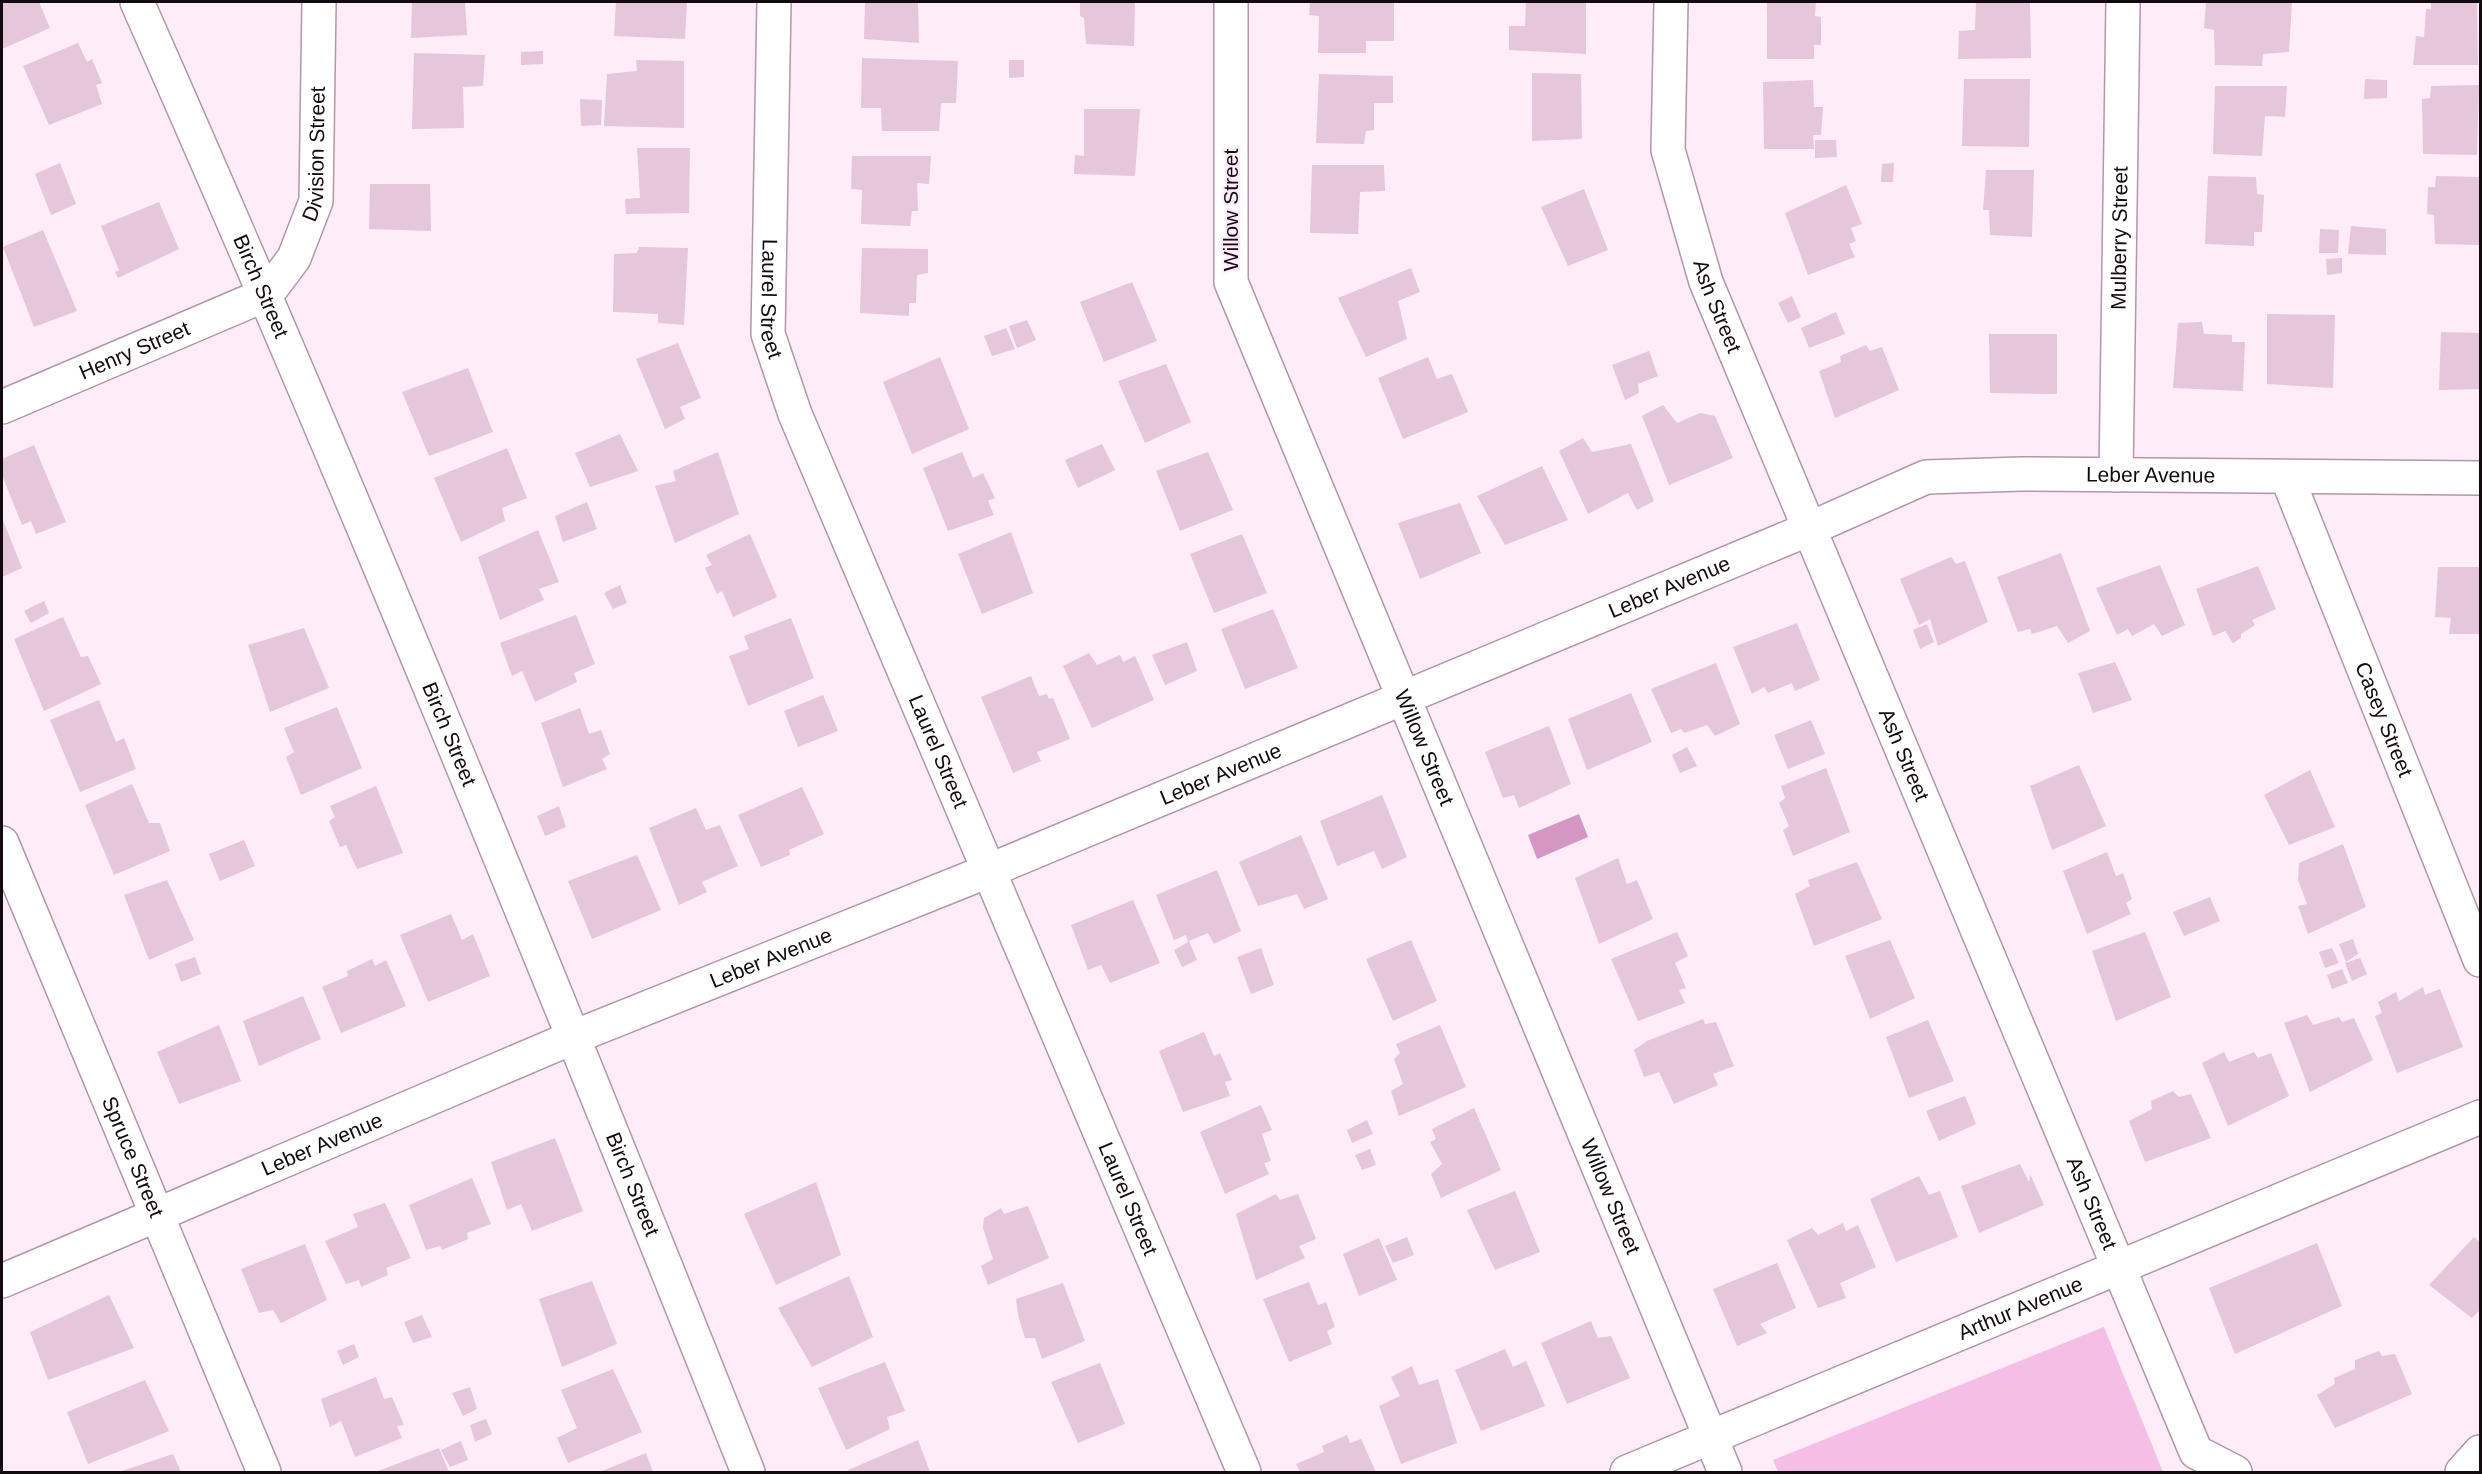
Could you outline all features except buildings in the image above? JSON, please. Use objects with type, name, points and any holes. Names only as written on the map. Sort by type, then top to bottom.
[{"type":"street","name":"Birch Street","points":[[137,2],[267,294],[574,1037],[748,1473]]},
{"type":"street","name":"Division Street","points":[[267,294],[294,258],[316,201],[319,2]]},
{"type":"street","name":"Laurel Street","points":[[774,2],[768,334],[795,414],[1244,1473]]},
{"type":"street","name":"Willow Street","points":[[1231,2],[1231,282],[1725,1473]]},
{"type":"street","name":"Ash Street","points":[[1671,2],[1668,150],[1706,282],[2196,1452],[2235,1473]]},
{"type":"street","name":"Mulberry Street","points":[[2116,475],[2123,2]]},
{"type":"street","name":"Henry Street","points":[[2,407],[267,294]]},
{"type":"street","name":"Leber Avenue","points":[[2,1281],[574,1037],[988,871],[1809,529],[1926,477],[2116,475],[2481,478]]},
{"type":"street","name":"Casey Street","points":[[2288,477],[2481,960]]},
{"type":"street","name":"Spruce Street","points":[[2,843],[264,1473]]},
{"type":"street","name":"Arthur Avenue","points":[[1627,1473],[2481,1117]]},
{"type":"street","points":[[2462,1473],[2481,1452]]},
{"type":"shaded area","points":[[1579,814],[1588,837],[1537,859],[1528,835]]},
{"type":"shaded area","points":[[2104,1327],[2163,1472],[1778,1472],[1773,1460]]}]
